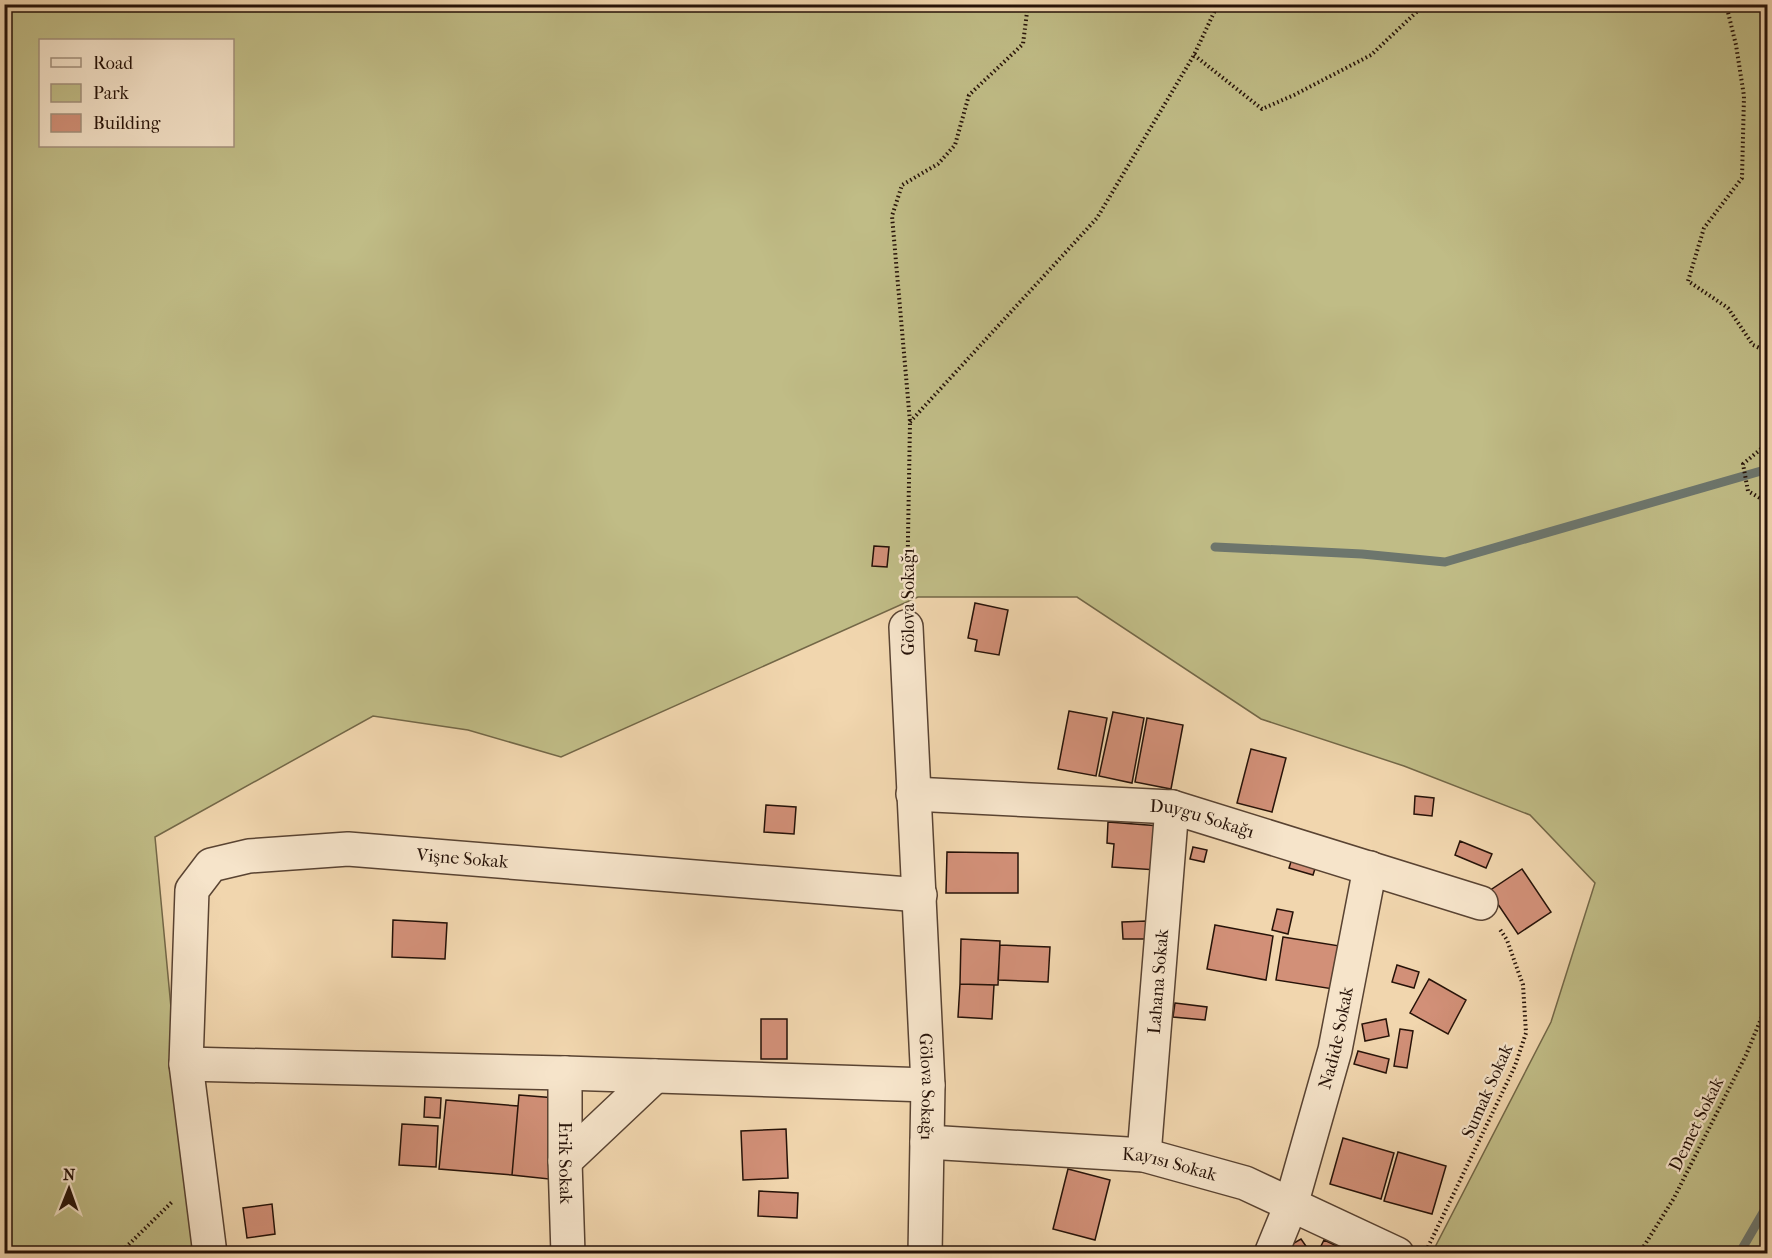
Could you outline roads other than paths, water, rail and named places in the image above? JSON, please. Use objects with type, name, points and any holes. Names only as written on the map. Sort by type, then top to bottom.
[{"type":"street","name":"Gölova Sokağı","points":[[906,627],[928,1085],[925,1254]]},
{"type":"street","name":"Duygu Sokağı","points":[[913,794],[1172,807],[1481,903]]},
{"type":"street","name":"Lahana Sokak","points":[[1144,1155],[1172,807]]},
{"type":"street","name":"Vişne Sokak","points":[[210,1254],[186,1064],[192,890],[211,865],[249,856],[348,849],[920,895]]},
{"type":"street","name":"Nadide Sokak","points":[[1271,1254],[1291,1205],[1335,1050],[1370,868]]},
{"type":"street","points":[[186,1064],[928,1085]]},
{"type":"street","name":"Erik Sokak","points":[[566,1073],[565,1161],[568,1254]]},
{"type":"street","points":[[565,1161],[656,1076]]},
{"type":"street","name":"Kayısı Sokak","points":[[927,1142],[1144,1155],[1245,1183],[1397,1254]]},
{"type":"waterway","points":[[1215,547],[1362,554],[1445,562],[1768,469]]},
{"type":"waterway","points":[[1739,1254],[1768,1204]]}]
